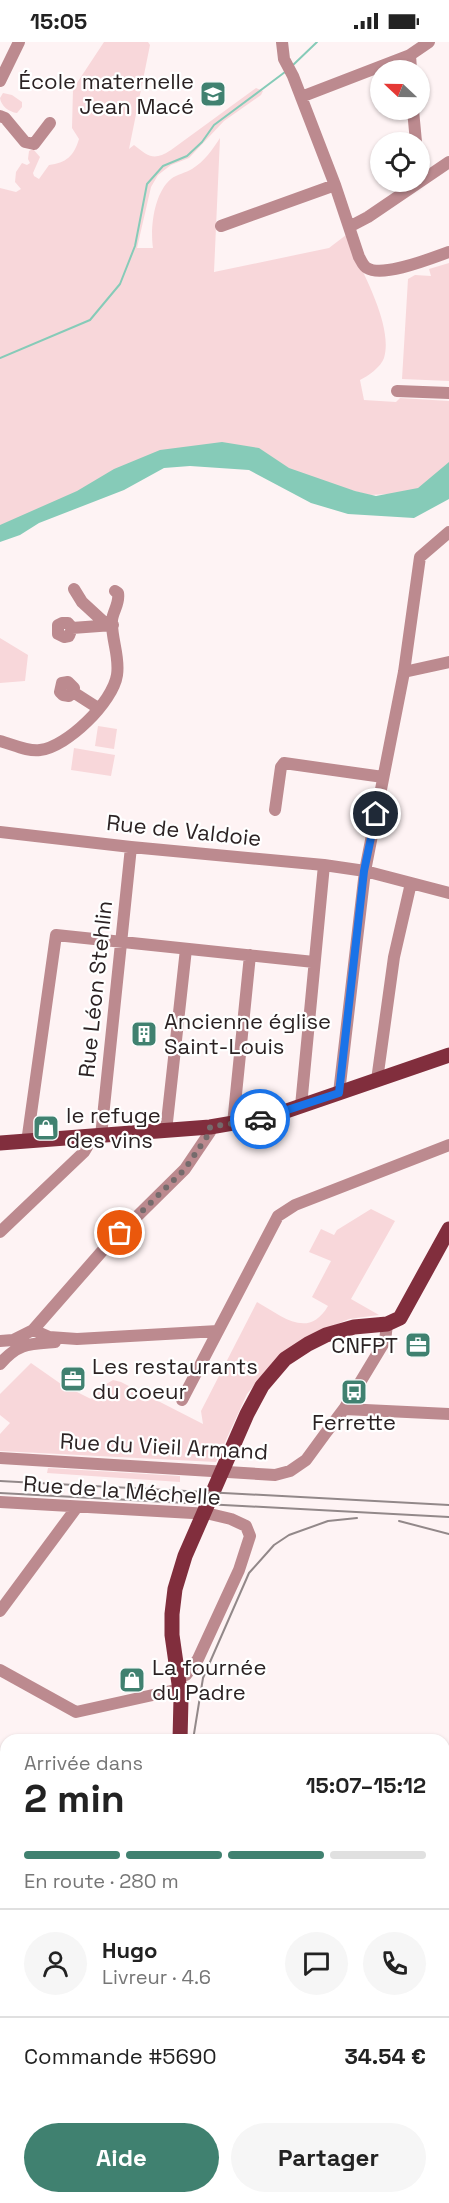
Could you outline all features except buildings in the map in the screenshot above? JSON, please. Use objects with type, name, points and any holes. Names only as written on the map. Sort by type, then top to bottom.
[{"type":"main road","points":[[0,1143],[233,1124],[268,1117],[449,1055]]},
{"type":"main road","points":[[180,1734],[182,1698],[172,1635],[173,1602],[178,1576],[247,1414],[262,1386],[285,1359],[308,1344],[326,1335],[354,1327],[387,1324],[400,1318],[449,1229]]},
{"type":"street","points":[[0,81],[19,42]]},
{"type":"street","points":[[282,42],[284,59],[301,97],[364,266],[371,270],[405,266],[449,252]]},
{"type":"street","points":[[301,97],[410,55],[429,42]]},
{"type":"street","points":[[410,55],[410,60]]},
{"type":"street","points":[[0,116],[5,118],[29,144],[34,144],[50,123]]},
{"type":"street","points":[[430,174],[449,162]]},
{"type":"street","points":[[221,226],[263,208],[335,185]]},
{"type":"street","points":[[350,230],[403,192]]},
{"type":"street","points":[[397,390],[449,393]]},
{"type":"street","points":[[339,1093],[364,871],[404,672],[420,556],[449,532]]},
{"type":"street","points":[[74,589],[82,602],[110,625]]},
{"type":"street","points":[[0,741],[27,749],[41,750],[65,741],[98,708],[113,689],[117,677],[117,649],[110,625],[119,599],[115,591]]},
{"type":"street","points":[[72,628],[110,625]]},
{"type":"street","points":[[404,672],[449,662]]},
{"type":"street","points":[[73,692],[98,708]]},
{"type":"street","points":[[274,810],[281,766],[284,763],[383,777]]},
{"type":"street","name":"Rue de Valdoie","points":[[0,831],[132,847],[324,865],[364,871],[449,893]]},
{"type":"street","name":"Rue Léon Stehlin","points":[[94,1136],[132,847]]},
{"type":"street","points":[[301,1106],[324,865]]},
{"type":"street","points":[[377,1080],[394,957],[411,883]]},
{"type":"street","points":[[29,1142],[28,1135],[56,935],[314,962]]},
{"type":"street","points":[[166,1131],[186,949]]},
{"type":"street","points":[[233,1124],[250,955]]},
{"type":"street","points":[[32,1337],[104,1249],[185,1169],[210,1132],[210,1127]]},
{"type":"street","points":[[0,1232],[84,1152],[94,1136]]},
{"type":"street","points":[[182,1400],[273,1224],[282,1212],[449,1145]]},
{"type":"street","name":"Rue du Vieil Armand","points":[[0,1458],[275,1475],[290,1471],[306,1460],[344,1409],[385,1341],[387,1324]]},
{"type":"street","points":[[0,1364],[5,1346],[32,1337],[77,1339],[218,1331]]},
{"type":"street","points":[[344,1409],[449,1414]]},
{"type":"street","name":"Rue de la Méchelle","points":[[0,1502],[210,1514],[231,1519],[249,1529],[250,1536],[240,1570],[198,1659],[179,1683]]},
{"type":"street","points":[[0,1611],[77,1507]]},
{"type":"street","points":[[0,1670],[76,1712],[179,1683]]},
{"type":"shaded area","points":[[104,42],[148,42],[150,45],[129,149],[134,145],[152,156],[160,156],[256,88],[263,91],[261,95],[224,121],[189,158],[171,165],[158,175],[151,187],[137,248],[153,248],[154,211],[165,185],[173,177],[190,170],[201,162],[220,138],[214,272],[329,248],[346,235],[374,296],[386,344],[384,358],[380,365],[360,380],[364,400],[396,402],[400,398],[449,401],[449,466],[412,493],[369,495],[202,449],[0,527],[0,188],[16,192],[21,189],[15,182],[16,172],[22,163],[27,165],[30,163],[29,151],[33,149],[40,157],[33,173],[39,179],[49,165],[65,160],[75,150],[79,139],[72,128],[73,89]]},
{"type":"shaded area","points":[[3,93],[12,95],[22,102],[22,107],[17,113],[8,110],[2,104],[0,98]]},
{"type":"shaded area","points":[[449,263],[449,381],[402,379],[408,279],[415,275],[431,276],[429,269]]},
{"type":"shaded area","points":[[222,442],[259,448],[289,468],[376,496],[418,488],[449,462],[449,499],[414,518],[348,514],[311,503],[249,470],[190,466],[164,468],[124,490],[39,523],[20,535],[0,542],[0,525],[77,491],[114,469],[160,450]]},
{"type":"shaded area","points":[[0,638],[28,655],[25,681],[0,683]]},
{"type":"shaded area","points":[[98,726],[117,729],[114,749],[95,746]]},
{"type":"shaded area","points":[[74,748],[115,755],[111,776],[71,770]]},
{"type":"shaded area","points":[[371,1209],[395,1221],[351,1299],[379,1315],[349,1319],[304,1338],[263,1374],[247,1394],[216,1462],[0,1451],[0,1434],[10,1423],[0,1415],[0,1394],[31,1363],[61,1384],[91,1399],[103,1386],[113,1380],[203,1424],[201,1411],[257,1302],[294,1322],[312,1322],[320,1316],[328,1306],[312,1297],[331,1261],[309,1252],[321,1229],[334,1235],[337,1230]]},
{"type":"shaded area","points":[[48,1468],[180,1476],[180,1482],[47,1473]]},
{"type":"waterway","points":[[292,66],[317,42]]},
{"type":"waterway","points":[[0,358],[90,320],[120,284],[135,246],[147,184],[163,166],[187,156],[202,142],[214,125],[285,72]]},
{"type":"railway","points":[[0,1481],[449,1505]]},
{"type":"railway","points":[[0,1493],[449,1517]]},
{"type":"railway","points":[[194,1734],[203,1678],[249,1573],[274,1545],[289,1535],[328,1521],[357,1518]]},
{"type":"railway","points":[[399,1521],[449,1534]]},
{"type":"way so far","points":[[120,1233],[185,1169],[210,1132],[210,1127],[260,1119]]},
{"type":"place","name":"École maternelle Jean Macé","points":[[213,94]]},
{"type":"place","name":"Ancienne église Saint-Louis","points":[[144,1034]]},
{"type":"place","name":"le refuge des vins","points":[[46,1128]]},
{"type":"place","name":"CNFPT","points":[[418,1345]]},
{"type":"place","name":"Les restaurants du coeur","points":[[73,1379]]},
{"type":"place","name":"Ferrette","points":[[354,1392]]},
{"type":"place","name":"La fournée du Padre","points":[[132,1680]]},
{"type":"route","points":[[260,1119],[339,1093],[364,871],[376,814]]}]
